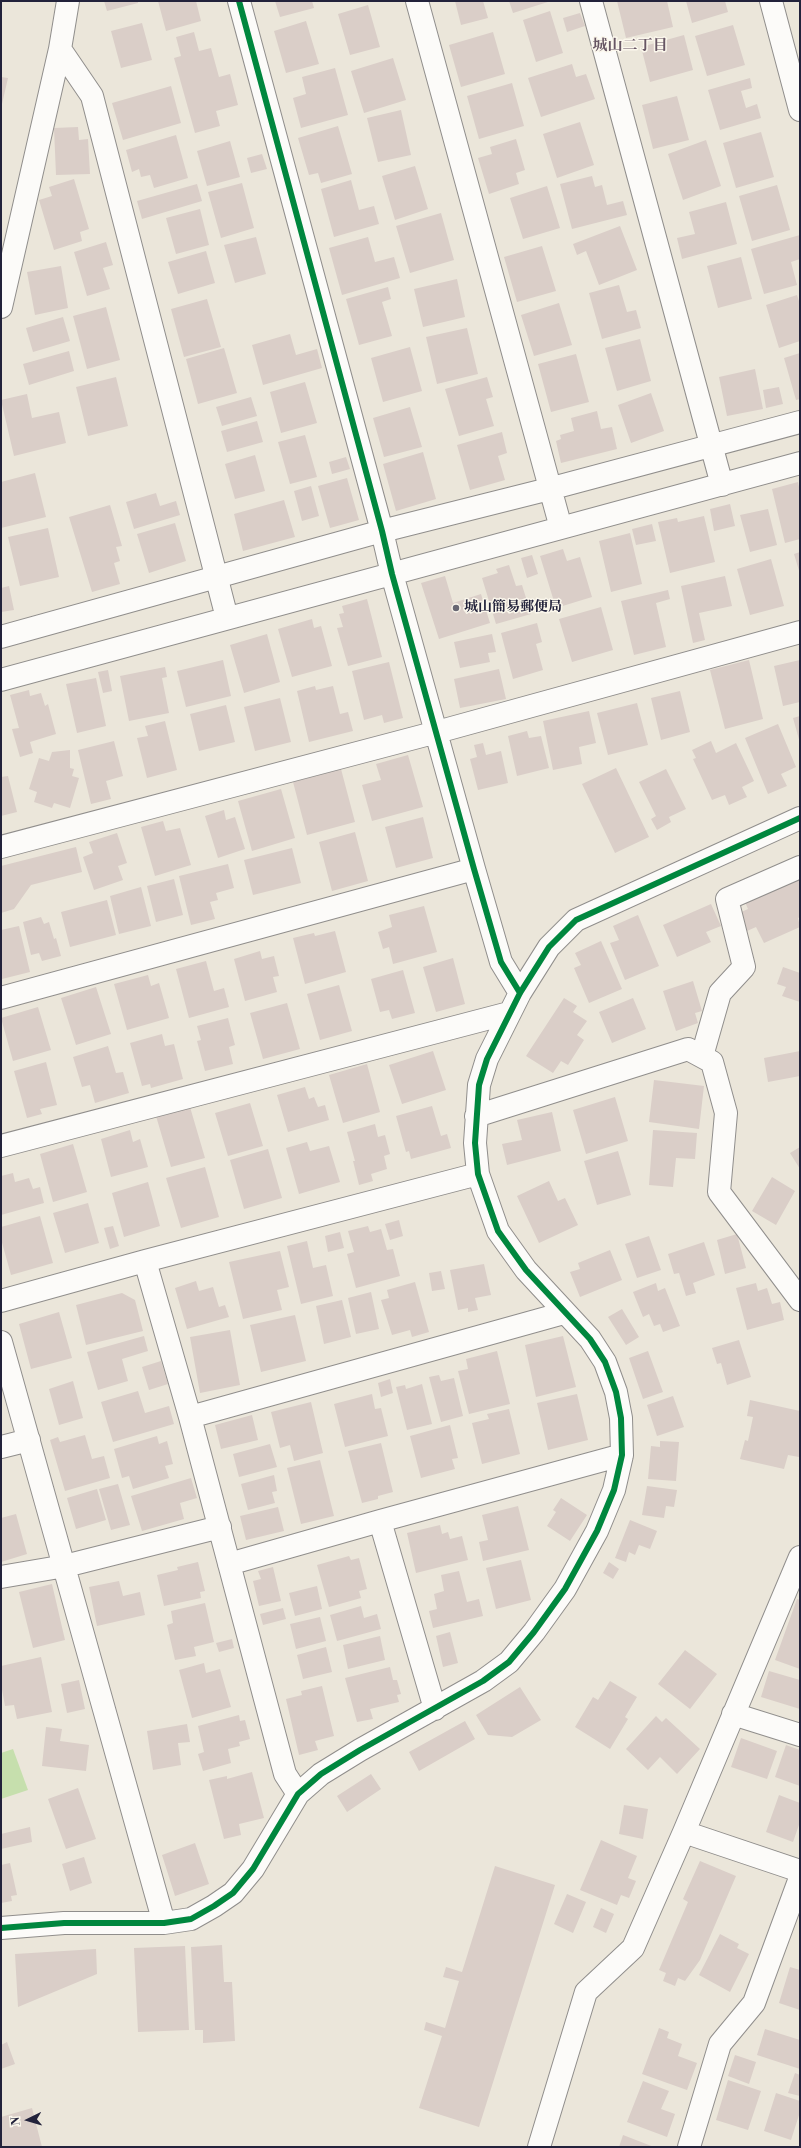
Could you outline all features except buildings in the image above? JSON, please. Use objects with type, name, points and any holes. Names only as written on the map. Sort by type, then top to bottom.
[{"type":"street","points":[[1,305],[60,49],[68,1]]},
{"type":"street","points":[[239,1],[382,531],[392,574],[474,870],[501,962],[520,993]]},
{"type":"street","points":[[417,1],[549,489],[561,528]]},
{"type":"street","points":[[592,1],[722,485]]},
{"type":"street","points":[[771,1],[800,110]]},
{"type":"street","points":[[60,49],[92,96],[227,618]]},
{"type":"street","points":[[1,637],[382,531],[549,489],[711,444],[800,422]]},
{"type":"street","points":[[1,680],[800,463]]},
{"type":"street","points":[[1,847],[437,732],[800,632]]},
{"type":"street","points":[[1,1928],[64,1923],[164,1923],[191,1919],[214,1906],[232,1893],[253,1869],[298,1794],[321,1774],[360,1750],[483,1681],[509,1662],[534,1632],[565,1589],[597,1531],[614,1490],[622,1455],[621,1418],[616,1392],[605,1362],[590,1339],[564,1313],[526,1270],[498,1231],[478,1174],[475,1143],[479,1085],[487,1059],[520,993],[549,947],[576,920],[800,818]]},
{"type":"street","points":[[702,1056],[720,993],[744,967],[727,899],[800,867]]},
{"type":"street","points":[[1,998],[474,870]]},
{"type":"street","points":[[1,1146],[509,1013]]},
{"type":"street","points":[[476,1116],[688,1049],[702,1056],[712,1062],[726,1113],[719,1192],[800,1300]]},
{"type":"street","points":[[1,1301],[145,1261],[478,1174]]},
{"type":"street","points":[[145,1261],[190,1417],[285,1774],[298,1794]]},
{"type":"street","points":[[190,1417],[564,1313]]},
{"type":"street","points":[[1,1342],[164,1923]]},
{"type":"street","points":[[1,1447],[29,1440]]},
{"type":"street","points":[[229,1564],[380,1520],[622,1455]]},
{"type":"street","points":[[380,1520],[435,1709]]},
{"type":"street","points":[[1,1577],[64,1566],[220,1527]]},
{"type":"street","points":[[539,2147],[586,1992],[633,1948],[684,1832],[800,1557]]},
{"type":"street","points":[[733,1714],[800,1734]]},
{"type":"street","points":[[684,1832],[800,1871]]},
{"type":"street","points":[[689,2147],[720,2044],[754,2003],[800,1878]]},
{"type":"green space","points":[[13,1749],[28,1790],[1,1799],[1,1753]]},
{"type":"cycle path","points":[[239,1],[382,531],[392,574],[474,869],[501,962],[520,993]]},
{"type":"cycle path","points":[[1,1928],[64,1923],[164,1923],[191,1919],[214,1906],[233,1893],[253,1869],[298,1794],[321,1774],[360,1750],[483,1681],[509,1662],[534,1632],[565,1589],[597,1531],[614,1490],[622,1455],[621,1418],[616,1392],[605,1362],[590,1339],[526,1270],[498,1231],[478,1174],[475,1143],[479,1085],[487,1059],[520,993],[549,947],[576,920],[800,818]]},
{"type":"place","name":"城山簡易郵便局","points":[[456,608]]},
{"type":"district","name":"城山二丁目","points":[[630,46]]}]
